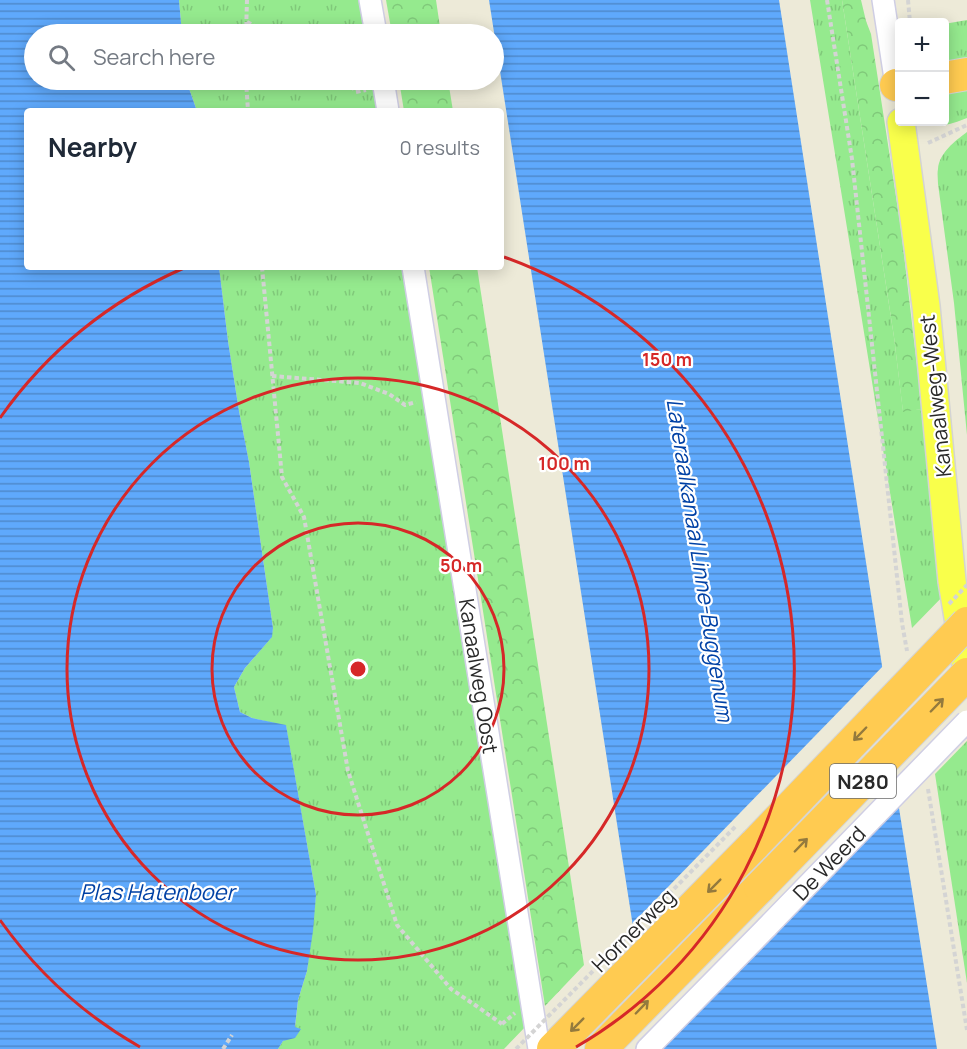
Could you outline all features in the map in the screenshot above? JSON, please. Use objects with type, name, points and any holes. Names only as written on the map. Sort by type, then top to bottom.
[{"type":"highway","points":[[949,77],[967,74]]},
{"type":"highway","name":"N280","points":[[748,832],[967,623]]},
{"type":"highway","name":"N280","points":[[602,1049],[967,673]]},
{"type":"highway","name":"Hornerweg","points":[[553,1049],[748,832]]},
{"type":"main road","name":"Kanaalweg-West","points":[[902,126],[926,306],[952,581],[967,673]]},
{"type":"street","points":[[370,0],[374,24]]},
{"type":"street","points":[[883,1],[895,75]]},
{"type":"street","points":[[385,90],[388,108]]},
{"type":"street","name":"Kanaalweg Oost","points":[[413,270],[539,1049]]},
{"type":"street","name":"De Weerd","points":[[647,1049],[967,721]]},
{"type":"path","points":[[247,0],[246,22],[250,24]]},
{"type":"path","points":[[827,0],[852,159],[908,657]]},
{"type":"path","points":[[908,0],[909,18]]},
{"type":"path","points":[[247,90],[248,108]]},
{"type":"path","points":[[928,143],[967,125]]},
{"type":"path","points":[[262,270],[282,477],[304,518],[348,771],[397,925],[451,989],[502,1024]]},
{"type":"path","points":[[272,376],[360,383],[389,394],[405,405]]},
{"type":"path","points":[[927,783],[967,1030]]},
{"type":"path","name":"Hornerweg","points":[[516,1049],[748,832]]},
{"type":"path","points":[[223,1049],[232,1035]]},
{"type":"green space","points":[[179,0],[362,0],[366,24],[181,24]]},
{"type":"green space","points":[[386,0],[436,0],[440,24],[390,24]]},
{"type":"green space","points":[[810,0],[842,0],[894,337],[903,411],[922,409],[947,592],[912,628]]},
{"type":"green space","points":[[842,0],[861,0],[871,34],[901,229],[922,409],[903,412],[894,337]]},
{"type":"green space","points":[[967,20],[967,63],[949,63],[949,23]]},
{"type":"green space","points":[[967,89],[967,118],[949,124],[949,93]]},
{"type":"green space","points":[[190,90],[377,90],[380,108],[196,108]]},
{"type":"green space","points":[[401,90],[450,90],[453,108],[404,108]]},
{"type":"green space","points":[[967,132],[967,435],[938,175],[939,163],[944,153]]},
{"type":"green space","points":[[219,270],[406,270],[528,1024],[504,1049],[278,1049],[283,1041],[300,1029],[295,1028],[298,1000],[307,971],[316,895],[286,726],[252,718],[240,712],[234,687],[245,668],[271,638],[273,628],[249,462],[228,341]]},
{"type":"green space","points":[[429,270],[477,270],[584,965],[545,1006]]},
{"type":"green space","points":[[967,741],[967,983],[935,774]]},
{"type":"water","name":"Plas Hatenboer","points":[[0,0],[179,0],[181,24],[24,24],[24,90],[190,90],[196,108],[24,108],[24,270],[219,270],[228,341],[249,462],[273,628],[272,637],[245,668],[234,687],[240,712],[252,718],[286,725],[316,895],[307,971],[298,1000],[295,1027],[301,1029],[295,1038],[283,1041],[278,1049],[0,1049]]},
{"type":"water","name":"Lateraalkanaal Linne-Buggenum","points":[[489,0],[779,0],[900,782],[899,808],[937,1049],[652,1049],[503,90],[504,24],[493,24]]},
{"type":"pier","points":[[885,664],[903,781],[649,1049],[630,926]]}]
